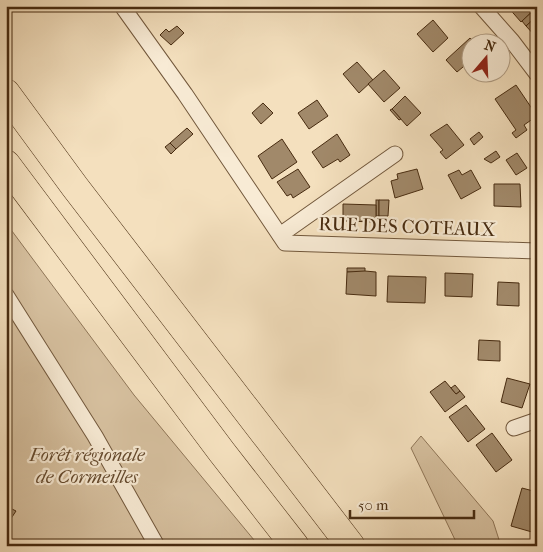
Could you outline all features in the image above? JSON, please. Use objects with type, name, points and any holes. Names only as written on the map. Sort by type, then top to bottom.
[{"type":"highway","points":[[6,93],[75,187],[351,546]]},
{"type":"highway","points":[[6,164],[221,452],[295,546]]},
{"type":"street","points":[[122,6],[185,94],[280,235],[395,154]]},
{"type":"street","points":[[481,6],[533,69]]},
{"type":"street","name":"RUE DES COTEAUX","points":[[280,235],[285,242],[537,251]]},
{"type":"street","points":[[6,295],[47,358],[69,398],[95,436],[157,546]]},
{"type":"street","points":[[514,428],[537,420]]},
{"type":"green space","name":"Forêt régionale de Cormeilles","points":[[6,223],[134,395],[259,546],[6,546]]},
{"type":"green space","points":[[421,436],[493,521],[501,546],[458,546],[411,448]]},
{"type":"building","points":[[507,6],[534,6],[536,8],[521,22]]},
{"type":"building","points":[[534,10],[537,16],[526,26],[522,21]]},
{"type":"building","points":[[537,16],[537,38],[526,26]]},
{"type":"building","points":[[433,20],[448,38],[433,52],[417,34]]},
{"type":"building","points":[[177,26],[184,33],[171,45],[160,35],[166,29],[169,32]]},
{"type":"building","points":[[460,47],[460,70],[457,72],[446,60]]},
{"type":"building","points":[[357,62],[373,80],[359,93],[343,74]]},
{"type":"building","points":[[384,70],[400,88],[384,102],[368,84]]},
{"type":"building","points":[[516,85],[537,116],[524,125],[527,130],[516,138],[512,133],[516,130],[495,99]]},
{"type":"building","points":[[405,96],[421,113],[407,126],[392,109]]},
{"type":"building","points":[[317,100],[328,116],[309,129],[298,113]]},
{"type":"building","points":[[263,103],[273,113],[261,124],[252,113]]},
{"type":"building","points":[[392,109],[401,119],[399,120],[390,110]]},
{"type":"building","points":[[447,124],[464,145],[446,159],[440,152],[443,150],[430,135]]},
{"type":"building","points":[[187,128],[193,134],[176,149],[170,143]]},
{"type":"building","points":[[479,132],[483,137],[474,145],[470,139]]},
{"type":"building","points":[[337,134],[350,155],[340,162],[338,159],[323,168],[312,152]]},
{"type":"building","points":[[282,139],[297,162],[272,179],[258,156]]},
{"type":"building","points":[[170,143],[176,149],[171,154],[165,147]]},
{"type":"building","points":[[496,151],[500,157],[491,163],[484,159]]},
{"type":"building","points":[[517,153],[527,168],[516,175],[506,160]]},
{"type":"building","points":[[298,169],[310,187],[293,198],[291,194],[287,196],[277,182]]},
{"type":"building","points":[[417,169],[423,189],[395,198],[391,181],[398,179],[397,174]]},
{"type":"building","points":[[459,170],[462,175],[471,170],[481,188],[461,199],[448,175]]},
{"type":"building","points":[[494,184],[520,184],[521,207],[494,206]]},
{"type":"building","points":[[376,200],[379,200],[379,216],[376,216]]},
{"type":"building","points":[[379,200],[389,200],[388,216],[379,216]]},
{"type":"building","points":[[343,204],[376,205],[376,222],[343,221]]},
{"type":"building","points":[[347,268],[365,268],[365,273],[347,272]]},
{"type":"building","points":[[347,272],[376,272],[376,296],[346,294]]},
{"type":"building","points":[[445,273],[473,274],[472,297],[445,296]]},
{"type":"building","points":[[388,276],[426,277],[425,303],[387,302]]},
{"type":"building","points":[[498,282],[519,283],[519,306],[497,305]]},
{"type":"building","points":[[479,340],[500,341],[500,361],[478,360]]},
{"type":"building","points":[[507,378],[530,384],[522,408],[501,402]]},
{"type":"building","points":[[445,381],[456,394],[460,391],[465,397],[445,412],[430,392]]},
{"type":"building","points":[[455,385],[460,391],[456,394],[451,388]]},
{"type":"building","points":[[466,405],[485,429],[468,442],[449,417]]},
{"type":"building","points":[[492,433],[512,460],[496,472],[476,445]]},
{"type":"building","points":[[522,488],[537,492],[534,504],[537,505],[537,515],[532,532],[511,526]]},
{"type":"building","points":[[8,507],[16,511],[6,526],[6,511]]}]
